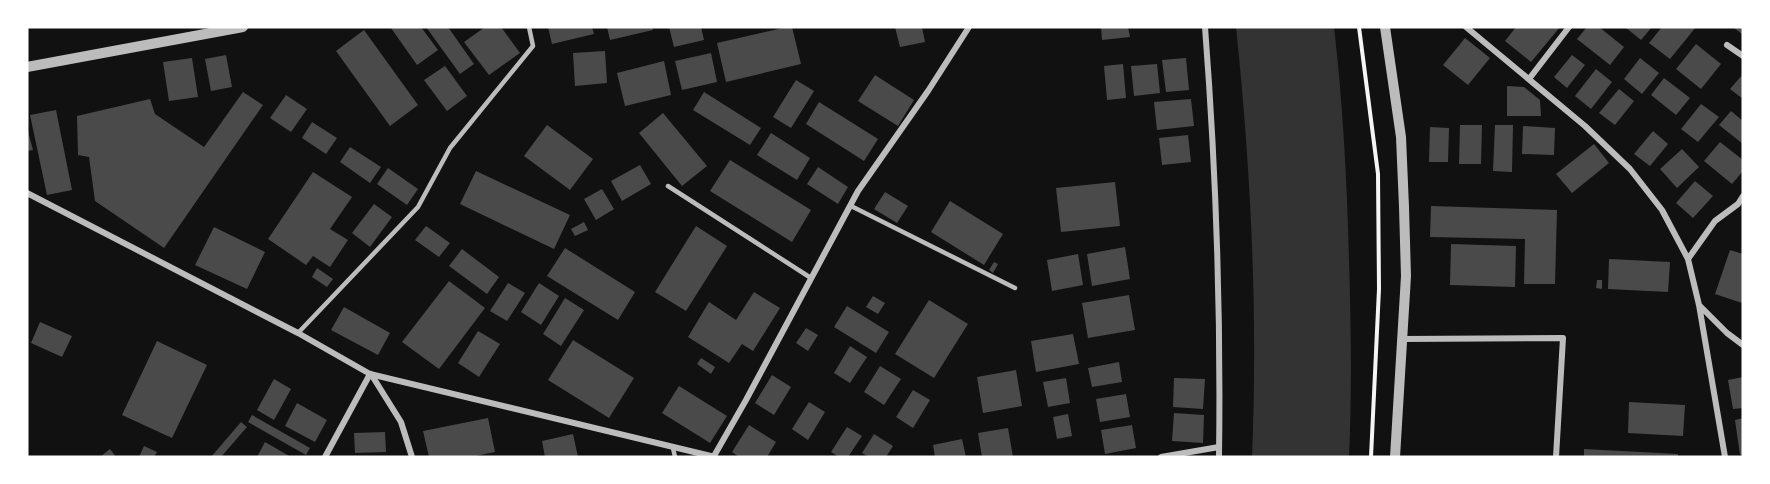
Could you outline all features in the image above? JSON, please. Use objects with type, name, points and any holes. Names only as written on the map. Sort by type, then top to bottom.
[{"type":"street","points":[[27,67],[243,27]]},
{"type":"street","points":[[27,193],[298,333],[370,374],[714,457],[851,206],[969,27]]},
{"type":"street","points":[[1205,27],[1211,100],[1220,296],[1219,457]]},
{"type":"street","points":[[1385,27],[1401,137],[1406,276],[1395,457]]},
{"type":"street","points":[[1466,27],[1585,126],[1630,169],[1662,210],[1688,259],[1699,305],[1725,457]]},
{"type":"street","points":[[1529,80],[1569,27]]},
{"type":"street","points":[[1727,45],[1743,56]]},
{"type":"street","points":[[1688,259],[1715,221],[1741,205],[1743,196]]},
{"type":"street","points":[[1699,305],[1727,333],[1743,345]]},
{"type":"street","points":[[1402,339],[1563,338],[1556,457]]},
{"type":"street","points":[[325,457],[370,374]]},
{"type":"street","points":[[370,374],[401,422],[412,457]]},
{"type":"street","points":[[1161,457],[1219,447]]},
{"type":"lane","points":[[298,333],[418,207],[450,148],[533,46],[529,27]]},
{"type":"lane","points":[[668,186],[811,278]]},
{"type":"lane","points":[[851,206],[1015,288]]},
{"type":"lane","points":[[673,448],[675,457]]},
{"type":"path","points":[[1359,27],[1378,174],[1379,288],[1371,457]]},
{"type":"shaded area","points":[[1236,27],[1334,27],[1346,173],[1351,359],[1349,457],[1252,457],[1254,296],[1252,242],[1246,134]]},
{"type":"building","points":[[421,27],[438,50],[417,65],[391,28]]},
{"type":"building","points":[[426,27],[448,27],[474,64],[460,74]]},
{"type":"building","points":[[485,27],[501,27],[520,53],[489,75],[464,42]]},
{"type":"building","points":[[548,27],[592,27],[594,34],[552,44]]},
{"type":"building","points":[[607,27],[652,27],[653,30],[610,40]]},
{"type":"building","points":[[669,27],[701,27],[704,40],[674,47]]},
{"type":"building","points":[[792,27],[801,64],[726,82],[717,43]]},
{"type":"building","points":[[895,27],[922,27],[925,42],[900,47]]},
{"type":"building","points":[[1101,27],[1128,27],[1130,37],[1102,40]]},
{"type":"building","points":[[1516,27],[1560,27],[1531,62],[1505,41]]},
{"type":"building","points":[[1587,27],[1599,27],[1624,47],[1610,65],[1577,39]]},
{"type":"building","points":[[1625,27],[1652,27],[1641,40]]},
{"type":"building","points":[[1662,27],[1696,27],[1670,59],[1649,43]]},
{"type":"building","points":[[1733,27],[1743,27],[1743,35]]},
{"type":"building","points":[[364,30],[418,105],[390,126],[336,51]]},
{"type":"building","points":[[1465,38],[1490,58],[1468,85],[1443,65]]},
{"type":"building","points":[[1696,44],[1721,64],[1701,89],[1676,69]]},
{"type":"building","points":[[605,51],[607,83],[575,86],[573,53]]},
{"type":"building","points":[[711,53],[717,82],[682,90],[675,61]]},
{"type":"building","points":[[226,55],[232,87],[211,91],[205,59]]},
{"type":"building","points":[[1572,55],[1585,65],[1567,88],[1554,77]]},
{"type":"building","points":[[192,58],[198,97],[169,101],[163,62]]},
{"type":"building","points":[[1186,58],[1189,90],[1166,92],[1162,60]]},
{"type":"building","points":[[1640,58],[1659,73],[1642,94],[1624,79]]},
{"type":"building","points":[[664,61],[671,95],[625,106],[617,73]]},
{"type":"building","points":[[1123,64],[1126,98],[1107,100],[1104,66]]},
{"type":"building","points":[[1157,64],[1160,93],[1134,96],[1131,66]]},
{"type":"building","points":[[445,66],[467,96],[447,111],[424,80]]},
{"type":"building","points":[[1596,69],[1612,82],[1591,109],[1575,96]]},
{"type":"building","points":[[1743,74],[1743,99],[1730,89]]},
{"type":"building","points":[[875,75],[914,100],[898,126],[858,101]]},
{"type":"building","points":[[1664,78],[1690,98],[1676,115],[1651,95]]},
{"type":"building","points":[[796,80],[814,91],[791,128],[773,117]]},
{"type":"building","points":[[1507,86],[1524,87],[1540,100],[1541,116],[1507,116]]},
{"type":"building","points":[[1619,89],[1634,101],[1615,125],[1599,113]]},
{"type":"building","points":[[243,92],[263,105],[164,248],[95,201],[89,157],[78,155],[77,116],[150,99],[155,114],[204,147]]},
{"type":"building","points":[[704,92],[761,128],[750,145],[693,110]]},
{"type":"building","points":[[286,95],[307,109],[291,132],[270,118]]},
{"type":"building","points":[[1191,99],[1194,126],[1157,130],[1154,102]]},
{"type":"building","points":[[819,102],[878,139],[864,161],[806,124]]},
{"type":"building","points":[[1701,104],[1719,117],[1698,142],[1681,129]]},
{"type":"building","points":[[56,110],[72,190],[47,195],[30,115]]},
{"type":"building","points":[[1731,111],[1743,121],[1743,144],[1719,125]]},
{"type":"building","points":[[663,113],[707,166],[682,186],[639,133]]},
{"type":"building","points":[[312,122],[337,138],[326,154],[302,138]]},
{"type":"building","points":[[547,125],[593,159],[570,190],[524,156]]},
{"type":"building","points":[[1460,125],[1482,125],[1481,164],[1459,164]]},
{"type":"building","points":[[1495,125],[1513,125],[1512,172],[1493,171]]},
{"type":"building","points":[[1523,126],[1555,128],[1554,155],[1522,154]]},
{"type":"building","points":[[1430,127],[1449,128],[1448,162],[1429,162]]},
{"type":"building","points":[[27,128],[33,150],[27,151]]},
{"type":"building","points":[[1653,131],[1668,144],[1650,166],[1634,154]]},
{"type":"building","points":[[771,133],[810,158],[797,180],[757,155]]},
{"type":"building","points":[[1188,135],[1191,162],[1162,165],[1159,138]]},
{"type":"building","points":[[1720,142],[1743,160],[1743,171],[1732,184],[1704,161]]},
{"type":"building","points":[[1594,144],[1609,163],[1572,193],[1556,174]]},
{"type":"building","points":[[350,147],[381,167],[370,183],[340,162]]},
{"type":"building","points":[[1682,149],[1699,167],[1677,188],[1660,169]]},
{"type":"building","points":[[730,160],[811,210],[792,242],[710,191]]},
{"type":"building","points":[[640,165],[651,184],[622,201],[611,181]]},
{"type":"building","points":[[818,167],[848,187],[838,204],[807,184]]},
{"type":"building","points":[[388,168],[418,189],[407,205],[377,184]]},
{"type":"building","points":[[476,171],[570,215],[554,249],[460,204]]},
{"type":"building","points":[[313,172],[352,197],[330,229],[348,240],[330,267],[313,256],[306,265],[268,239]]},
{"type":"building","points":[[1695,181],[1713,196],[1693,218],[1676,203]]},
{"type":"building","points":[[1115,182],[1120,226],[1061,232],[1056,188]]},
{"type":"building","points":[[602,189],[614,209],[596,220],[584,199]]},
{"type":"building","points":[[885,192],[908,206],[897,223],[874,209]]},
{"type":"building","points":[[950,201],[1003,234],[984,265],[931,232]]},
{"type":"building","points":[[374,204],[392,217],[370,247],[352,233]]},
{"type":"building","points":[[1431,206],[1557,210],[1555,284],[1524,284],[1525,239],[1430,237]]},
{"type":"building","points":[[584,222],[588,230],[575,236],[571,229]]},
{"type":"building","points":[[426,226],[450,243],[439,257],[415,240]]},
{"type":"building","points":[[696,226],[727,246],[686,311],[655,292]]},
{"type":"building","points":[[214,227],[265,252],[247,289],[195,265]]},
{"type":"building","points":[[1451,244],[1516,246],[1515,287],[1450,285]]},
{"type":"building","points":[[1125,247],[1130,279],[1092,286],[1087,254]]},
{"type":"building","points":[[565,248],[635,292],[618,320],[547,276]]},
{"type":"building","points":[[462,249],[499,277],[487,294],[449,266]]},
{"type":"building","points":[[1730,250],[1743,254],[1742,303],[1715,294]]},
{"type":"building","points":[[1078,254],[1083,285],[1052,291],[1047,260]]},
{"type":"building","points":[[1609,259],[1670,262],[1668,292],[1608,289]]},
{"type":"building","points":[[994,262],[998,264],[993,273],[989,270]]},
{"type":"building","points":[[317,268],[333,279],[327,287],[312,277]]},
{"type":"building","points":[[1597,280],[1602,280],[1602,289],[1596,288]]},
{"type":"building","points":[[449,281],[485,308],[439,369],[402,342]]},
{"type":"building","points":[[508,283],[525,293],[507,321],[490,311]]},
{"type":"building","points":[[539,283],[559,296],[541,325],[521,312]]},
{"type":"building","points":[[754,292],[780,308],[753,351],[742,344],[729,363],[688,337],[709,302],[736,320]]},
{"type":"building","points":[[1129,295],[1135,330],[1088,338],[1082,303]]},
{"type":"building","points":[[873,296],[885,303],[878,314],[866,307]]},
{"type":"building","points":[[565,298],[584,310],[561,346],[543,334]]},
{"type":"building","points":[[929,300],[968,324],[934,378],[895,354]]},
{"type":"building","points":[[847,306],[889,332],[876,353],[834,327]]},
{"type":"building","points":[[344,307],[390,333],[378,355],[331,330]]},
{"type":"building","points":[[40,322],[72,336],[62,357],[31,343]]},
{"type":"building","points":[[806,328],[818,335],[808,351],[796,343]]},
{"type":"building","points":[[478,331],[500,344],[479,377],[458,363]]},
{"type":"building","points":[[1073,334],[1079,364],[1036,372],[1031,341]]},
{"type":"building","points":[[573,340],[634,378],[609,418],[548,380]]},
{"type":"building","points":[[157,341],[207,365],[172,438],[122,415]]},
{"type":"building","points":[[850,346],[867,357],[850,383],[834,373]]},
{"type":"building","points":[[701,358],[715,367],[711,374],[697,364]]},
{"type":"building","points":[[1119,362],[1122,382],[1092,387],[1088,368]]},
{"type":"building","points":[[880,366],[901,379],[884,405],[864,392]]},
{"type":"building","points":[[1016,370],[1022,406],[983,413],[977,377]]},
{"type":"building","points":[[772,375],[791,387],[774,415],[755,403]]},
{"type":"building","points":[[1743,377],[1743,408],[1733,409],[1728,380]]},
{"type":"building","points":[[1066,378],[1070,403],[1048,407],[1043,382]]},
{"type":"building","points":[[1174,378],[1205,379],[1203,409],[1173,407]]},
{"type":"building","points":[[274,379],[291,389],[274,420],[257,410]]},
{"type":"building","points":[[679,386],[727,416],[710,443],[662,413]]},
{"type":"building","points":[[913,390],[930,400],[913,428],[896,417]]},
{"type":"building","points":[[1126,394],[1130,417],[1100,422],[1096,399]]},
{"type":"building","points":[[809,402],[825,412],[808,440],[792,429]]},
{"type":"building","points":[[1629,402],[1685,405],[1683,436],[1628,433]]},
{"type":"building","points":[[297,403],[327,420],[315,442],[285,426]]},
{"type":"building","points":[[1174,413],[1204,415],[1203,443],[1172,441]]},
{"type":"building","points":[[1068,414],[1072,436],[1057,439],[1053,417]]},
{"type":"building","points":[[252,415],[310,448],[306,455],[248,422]]},
{"type":"building","points":[[488,418],[495,452],[471,457],[429,457],[423,431]]},
{"type":"building","points":[[1743,418],[1743,454],[1740,455],[1735,420]]},
{"type":"building","points":[[241,422],[247,427],[221,457],[211,457]]},
{"type":"building","points":[[749,425],[776,442],[767,457],[739,457],[732,452]]},
{"type":"building","points":[[1132,425],[1136,448],[1105,454],[1101,430]]},
{"type":"building","points":[[847,427],[862,436],[848,457],[839,457],[831,452]]},
{"type":"building","points":[[1008,428],[1013,457],[982,457],[978,433]]},
{"type":"building","points":[[385,432],[386,452],[355,453],[354,433]]},
{"type":"building","points":[[573,434],[578,457],[545,457],[542,441]]},
{"type":"building","points":[[874,434],[893,446],[886,457],[869,457],[862,453]]},
{"type":"building","points":[[962,439],[966,457],[935,457],[933,445]]},
{"type":"building","points":[[265,442],[291,457],[257,457]]},
{"type":"building","points":[[144,446],[157,452],[154,457],[139,457]]},
{"type":"building","points":[[110,449],[116,457],[100,457]]},
{"type":"building","points":[[1584,449],[1678,454],[1678,457],[1584,457]]}]
